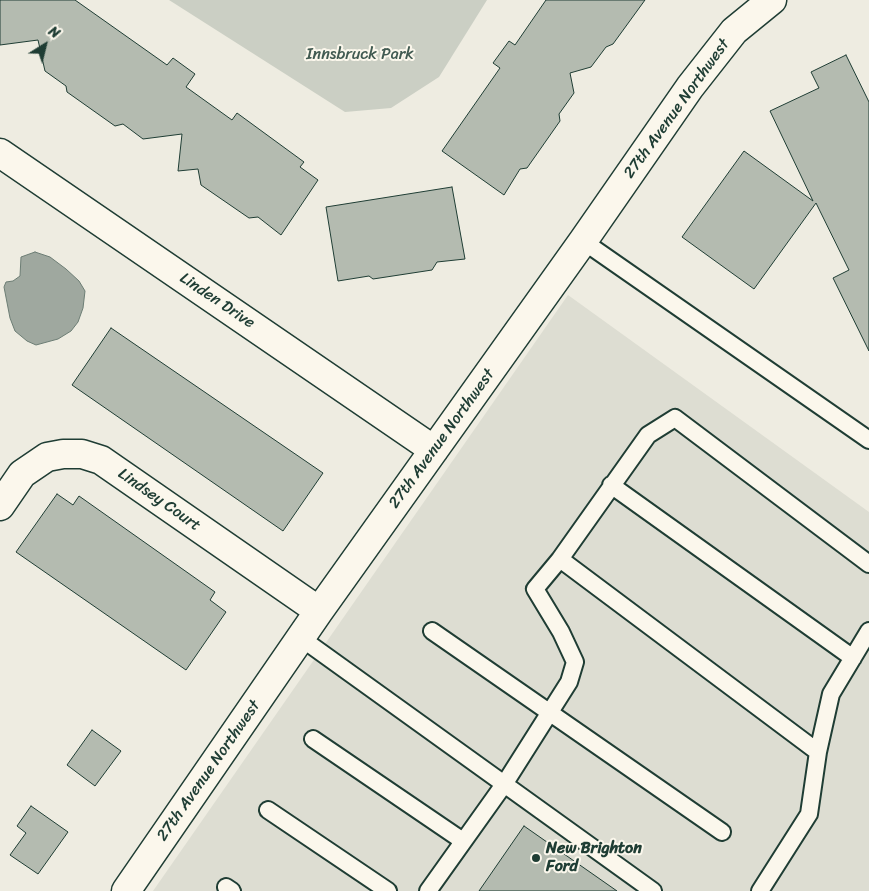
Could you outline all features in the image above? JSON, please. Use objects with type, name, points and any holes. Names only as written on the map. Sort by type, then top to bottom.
[{"type":"street","name":"27th Avenue Northwest","points":[[126,891],[319,611],[701,73],[734,31],[772,0]]},
{"type":"street","name":"Linden Drive","points":[[0,153],[434,450]]},
{"type":"street","name":"Lindsey Court","points":[[0,506],[22,474],[46,458],[63,454],[82,454],[101,460],[319,611]]},
{"type":"lane","points":[[583,241],[869,440]]},
{"type":"lane","points":[[428,891],[505,783],[569,682],[576,662],[562,632],[535,589],[560,560],[648,435],[675,418],[869,564]]},
{"type":"lane","points":[[611,485],[853,658]]},
{"type":"lane","points":[[560,560],[818,752]]},
{"type":"lane","points":[[432,631],[722,832]]},
{"type":"lane","points":[[760,891],[809,814],[818,752],[831,694],[869,632]]},
{"type":"lane","points":[[301,638],[653,891]]},
{"type":"lane","points":[[313,739],[463,841]]},
{"type":"lane","points":[[268,810],[388,891]]},
{"type":"shaded area","points":[[35,252],[50,257],[66,269],[79,281],[85,291],[83,308],[78,322],[71,331],[58,339],[36,345],[27,341],[15,331],[10,318],[4,287],[6,282],[13,281],[20,276],[21,257]]},
{"type":"shaded area","points":[[568,295],[869,512],[869,891],[153,891]]},
{"type":"green space","name":"Innsbruck Park","points":[[169,0],[487,0],[439,77],[391,108],[345,112]]},
{"type":"building","points":[[0,0],[75,0],[167,65],[173,58],[195,74],[186,87],[232,120],[237,113],[304,162],[300,167],[318,180],[281,235],[258,217],[249,218],[201,185],[198,169],[178,171],[182,134],[143,139],[123,124],[115,126],[67,92],[66,86],[45,71],[38,40],[0,45]]},
{"type":"building","points":[[546,0],[645,0],[613,44],[606,47],[591,67],[570,73],[574,93],[559,114],[560,121],[527,168],[520,169],[504,195],[442,151],[500,68],[493,63],[509,41],[515,45]]},
{"type":"building","points":[[846,55],[869,102],[869,351],[833,278],[849,270],[816,203],[754,289],[682,237],[744,151],[813,201],[770,111],[819,88],[811,72]]},
{"type":"building","points":[[452,187],[465,259],[437,262],[432,270],[373,279],[369,276],[338,281],[326,207]]},
{"type":"building","points":[[111,328],[323,473],[283,531],[72,385]]},
{"type":"building","points":[[57,494],[73,505],[79,496],[215,592],[210,600],[226,612],[186,670],[16,552]]},
{"type":"building","points":[[92,730],[121,751],[95,786],[67,765]]},
{"type":"building","points":[[31,806],[68,832],[38,874],[10,855],[26,833],[17,826]]},
{"type":"building","name":"New Brighton Ford","points":[[524,826],[617,891],[479,891]]},
{"type":"place","name":"New Brighton Ford","points":[[536,858]]}]
